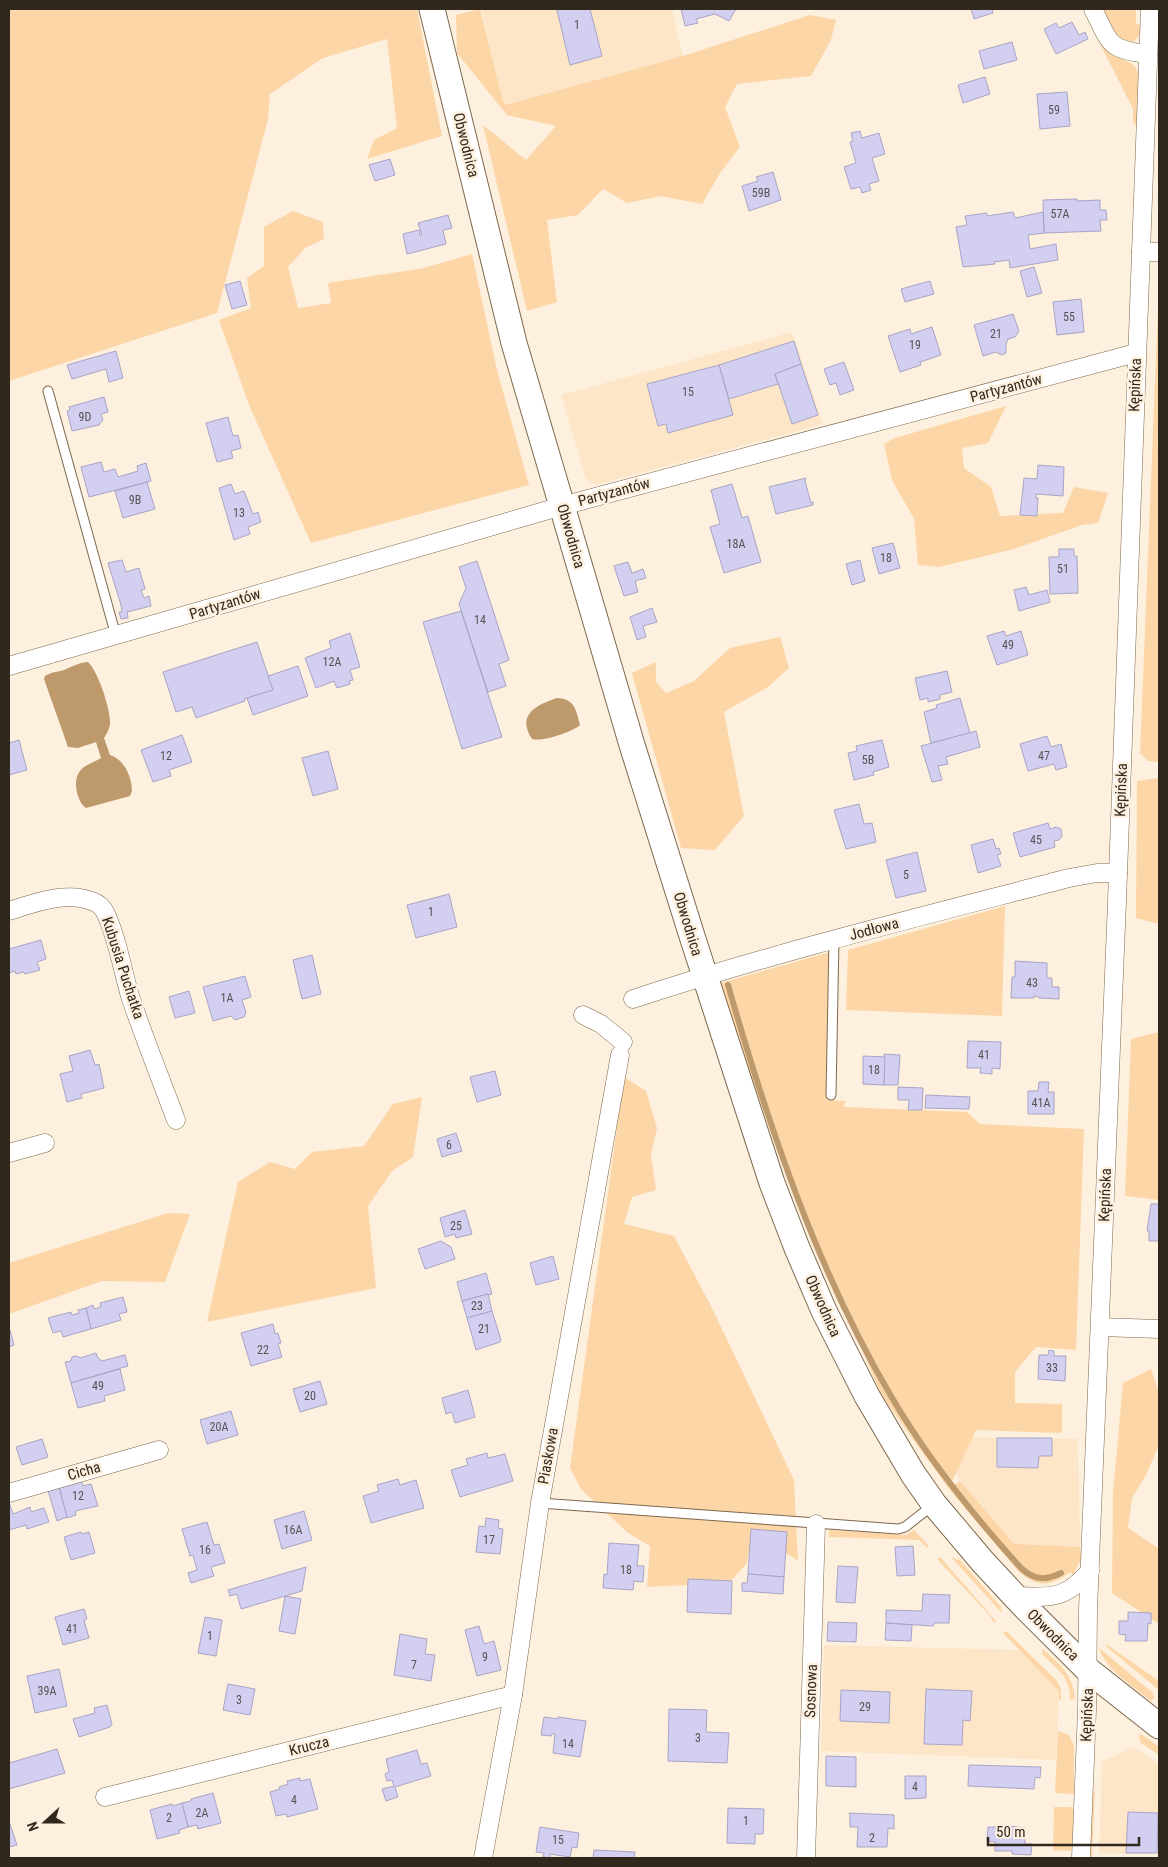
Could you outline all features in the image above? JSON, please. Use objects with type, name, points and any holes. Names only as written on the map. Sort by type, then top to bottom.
[{"type":"main road","name":"Obwodnica","points":[[437,10],[514,343],[632,745],[772,1183],[824,1311],[867,1396],[934,1504],[1014,1596],[1088,1670],[1159,1726]]},
{"type":"street","points":[[1094,9],[1107,36],[1116,47],[1122,51],[1148,54]]},
{"type":"street","name":"Kępińska","points":[[1081,1858],[1090,1571],[1150,9]]},
{"type":"street","points":[[1141,252],[1159,252]]},
{"type":"street","name":"Partyzantów","points":[[9,666],[562,506],[1136,353]]},
{"type":"street","name":"Jodłowa","points":[[633,999],[704,975],[1069,878],[1097,873],[1118,873]]},
{"type":"street","name":"Kubusia Puchatka","points":[[9,911],[34,903],[63,898],[82,898],[95,902],[104,909],[119,951],[131,997],[176,1120]]},
{"type":"street","name":"Piaskowa","points":[[483,1858],[513,1695],[540,1503],[621,1049],[601,1024],[583,1015]]},
{"type":"street","points":[[9,1153],[45,1143]]},
{"type":"street","points":[[1100,1327],[1159,1329]]},
{"type":"street","name":"Cicha","points":[[9,1493],[159,1450]]},
{"type":"street","name":"Sosnowa","points":[[806,1858],[816,1524]]},
{"type":"street","points":[[1014,1596],[1050,1597],[1060,1595],[1077,1584],[1090,1571]]},
{"type":"street","name":"Krucza","points":[[105,1797],[513,1695]]},
{"type":"lane","points":[[48,391],[116,636]]},
{"type":"lane","points":[[831,1095],[834,940]]},
{"type":"lane","points":[[540,1503],[816,1524],[901,1528],[934,1504]]},
{"type":"shaded area","points":[[9,9],[417,9],[442,136],[367,159],[374,140],[397,128],[387,39],[323,58],[270,94],[268,119],[217,313],[9,381]]},
{"type":"shaded area","points":[[480,9],[504,105],[683,56],[810,15],[836,20],[831,40],[811,76],[737,84],[725,107],[740,147],[720,173],[702,204],[661,196],[627,203],[603,189],[578,215],[547,220],[557,302],[527,311],[483,125],[526,160],[556,126],[507,115],[457,53],[456,15]]},
{"type":"shaded area","points":[[481,9],[672,9],[683,56],[503,105]]},
{"type":"shaded area","points":[[1103,9],[1136,9],[1136,24],[1142,25],[1136,39],[1130,43],[1122,43],[1109,28],[1112,27]]},
{"type":"shaded area","points":[[1087,18],[1092,18],[1113,54],[1134,65],[1139,74],[1138,126],[1133,123],[1133,109]]},
{"type":"shaded area","points":[[293,211],[323,222],[324,239],[305,248],[288,267],[298,308],[331,303],[328,283],[424,268],[472,254],[497,370],[529,485],[311,543],[249,405],[219,320],[251,308],[247,278],[264,266],[264,227]]},
{"type":"shaded area","points":[[1159,282],[1159,762],[1148,761],[1140,753]]},
{"type":"shaded area","points":[[792,332],[823,424],[596,485],[586,479],[561,395]]},
{"type":"shaded area","points":[[1006,406],[988,443],[962,448],[964,468],[991,487],[1000,516],[1063,513],[1074,487],[1108,493],[1098,523],[1082,525],[1014,549],[939,567],[918,565],[914,519],[892,480],[884,444],[895,438]]},
{"type":"shaded area","points":[[780,637],[789,668],[768,687],[724,712],[744,816],[715,850],[681,848],[632,673],[656,662],[656,682],[666,693],[694,681],[730,648]]},
{"type":"shaded area","points":[[88,662],[100,682],[110,718],[110,724],[104,738],[110,755],[119,760],[126,769],[131,780],[132,791],[130,796],[86,808],[78,796],[76,780],[82,769],[101,758],[96,742],[78,748],[68,747],[44,679],[45,676],[50,674]]},
{"type":"shaded area","points":[[557,698],[568,701],[574,706],[580,725],[571,731],[557,736],[537,740],[532,739],[526,723],[531,712],[536,707]]},
{"type":"shaded area","points":[[1159,778],[1159,924],[1136,918],[1137,781]]},
{"type":"shaded area","points":[[1005,906],[1002,1016],[846,1010],[848,950]]},
{"type":"shaded area","points":[[830,952],[827,1100],[845,1101],[844,1107],[967,1112],[980,1124],[1084,1129],[1076,1350],[1036,1347],[1015,1372],[1015,1403],[1062,1404],[1062,1433],[976,1430],[949,1488],[960,1481],[1014,1544],[1080,1547],[1082,1557],[1073,1575],[1070,1572],[1057,1581],[1044,1584],[1025,1577],[949,1489],[882,1396],[796,1197],[717,984]]},
{"type":"shaded area","points":[[1159,1032],[1159,1200],[1125,1196],[1131,1039]]},
{"type":"shaded area","points":[[624,1077],[646,1091],[657,1128],[651,1155],[656,1190],[632,1197],[624,1224],[674,1236],[712,1308],[794,1480],[798,1561],[780,1549],[750,1543],[747,1563],[729,1583],[647,1587],[650,1546],[628,1533],[581,1489],[570,1468]]},
{"type":"shaded area","points":[[422,1097],[413,1157],[392,1171],[368,1206],[376,1288],[207,1322],[238,1182],[270,1162],[295,1169],[312,1152],[364,1146],[393,1104]]},
{"type":"shaded area","points":[[168,1213],[190,1214],[165,1282],[102,1281],[9,1314],[9,1263]]},
{"type":"shaded area","points":[[1151,1369],[1159,1393],[1159,1445],[1146,1475],[1132,1498],[1128,1528],[1158,1548],[1159,1546],[1159,1624],[1112,1593],[1113,1493],[1123,1383]]},
{"type":"shaded area","points":[[936,1436],[1078,1439],[1080,1547],[1014,1544],[960,1481]]},
{"type":"shaded area","points":[[829,1530],[906,1535],[914,1530],[929,1546],[927,1548],[919,1540],[829,1537]]},
{"type":"shaded area","points":[[950,1556],[957,1560],[959,1559],[1001,1607],[1002,1613]]},
{"type":"shaded area","points":[[940,1557],[996,1621],[994,1623],[991,1617],[937,1559]]},
{"type":"shaded area","points":[[1006,1631],[1057,1681],[1061,1689],[1061,1700],[1059,1700],[1059,1691],[1003,1633]]},
{"type":"shaded area","points":[[1106,1644],[1159,1681],[1159,1690],[1107,1647]]},
{"type":"shaded area","points":[[824,1645],[1020,1650],[1059,1691],[1056,1760],[821,1751]]},
{"type":"shaded area","points":[[1099,1648],[1153,1693],[1154,1698],[1151,1701],[1114,1671]]},
{"type":"shaded area","points":[[1043,1649],[1065,1671],[1072,1683],[1075,1699],[1070,1700],[1066,1679],[1042,1654]]},
{"type":"shaded area","points":[[1058,1731],[1069,1735],[1074,1745],[1074,1794],[1055,1793]]},
{"type":"shaded area","points":[[1141,1734],[1159,1747],[1159,1755],[1140,1742],[1139,1736]]},
{"type":"shaded area","points":[[1133,1747],[1159,1764],[1159,1854],[1099,1853],[1102,1762]]},
{"type":"shaded area","points":[[1095,1790],[1092,1858],[1089,1858],[1091,1796]]},
{"type":"shaded area","points":[[1054,1807],[1071,1807],[1074,1811],[1073,1848],[1069,1851],[1053,1850]]},
{"type":"building","points":[[590,9],[602,56],[570,65],[557,10]]},
{"type":"building","points":[[681,9],[736,9],[729,21],[715,14],[696,19],[698,23],[685,26]]},
{"type":"building","points":[[971,9],[992,9],[993,13],[974,19]]},
{"type":"building","points":[[1072,22],[1079,35],[1085,32],[1088,39],[1056,54],[1044,29],[1056,23],[1059,28]]},
{"type":"building","points":[[1012,42],[1017,60],[984,69],[979,51]]},
{"type":"building","points":[[985,77],[990,94],[963,103],[958,85]]},
{"type":"building","points":[[1067,92],[1070,126],[1040,129],[1037,94]]},
{"type":"building","points":[[860,131],[862,138],[879,133],[885,154],[872,158],[879,181],[869,184],[871,190],[862,193],[860,187],[851,189],[844,167],[856,163],[850,142],[853,141],[851,133]]},
{"type":"building","points":[[390,159],[395,175],[375,181],[369,165]]},
{"type":"building","points":[[773,172],[781,200],[749,211],[742,186],[758,181],[756,177]]},
{"type":"building","points":[[1077,199],[1077,201],[1100,200],[1100,210],[1106,210],[1107,220],[1100,220],[1101,231],[1044,233],[1043,200]]},
{"type":"building","points":[[1013,212],[1015,218],[1043,212],[1044,233],[1028,235],[1030,249],[1056,244],[1058,260],[1010,268],[1009,260],[994,262],[995,264],[963,267],[956,227],[967,225],[965,216],[987,213],[987,216]]},
{"type":"building","points":[[448,215],[452,228],[443,230],[446,244],[407,254],[403,234],[419,230],[420,235],[422,235],[418,223]]},
{"type":"building","points":[[1034,267],[1042,293],[1027,297],[1020,271]]},
{"type":"building","points":[[240,281],[247,305],[232,309],[225,285]]},
{"type":"building","points":[[930,281],[934,294],[905,302],[901,289]]},
{"type":"building","points":[[1081,299],[1084,332],[1057,335],[1053,302]]},
{"type":"building","points":[[1013,314],[1019,331],[1015,337],[1008,339],[1006,353],[1001,355],[996,352],[983,356],[974,325]]},
{"type":"building","points":[[932,327],[941,355],[920,362],[921,365],[900,372],[888,336],[910,329],[911,334]]},
{"type":"building","points":[[794,341],[801,364],[775,374],[778,384],[729,399],[719,365]]},
{"type":"building","points":[[116,351],[123,378],[109,382],[106,369],[72,379],[67,365]]},
{"type":"building","points":[[844,362],[854,390],[840,395],[836,383],[830,385],[824,369]]},
{"type":"building","points":[[801,364],[818,415],[792,424],[775,374]]},
{"type":"building","points":[[719,365],[733,415],[668,433],[666,424],[658,426],[647,384]]},
{"type":"building","points":[[104,397],[108,412],[101,414],[103,420],[99,425],[72,431],[67,411],[70,410],[69,407]]},
{"type":"building","points":[[228,417],[233,436],[238,435],[241,448],[231,451],[233,458],[217,462],[206,423]]},
{"type":"building","points":[[101,462],[104,472],[115,469],[118,477],[138,471],[137,466],[146,463],[151,481],[89,497],[81,467]]},
{"type":"building","points":[[1038,465],[1064,467],[1063,496],[1036,494],[1036,498],[1038,498],[1037,516],[1020,515],[1024,478],[1037,479]]},
{"type":"building","points":[[806,478],[805,481],[813,505],[776,514],[769,487]]},
{"type":"building","points":[[147,482],[155,509],[123,518],[115,491]]},
{"type":"building","points":[[231,484],[235,494],[244,491],[253,514],[258,512],[261,522],[248,527],[250,534],[234,540],[219,488]]},
{"type":"building","points":[[732,484],[742,518],[748,516],[761,562],[724,573],[710,527],[720,524],[711,490]]},
{"type":"building","points":[[893,543],[900,568],[879,574],[872,548]]},
{"type":"building","points":[[1059,549],[1074,549],[1074,556],[1077,556],[1078,593],[1050,594],[1049,557],[1059,557]]},
{"type":"building","points":[[122,560],[126,572],[139,568],[145,589],[141,590],[144,598],[149,596],[151,606],[127,612],[128,618],[121,619],[119,612],[122,612],[121,605],[108,563]]},
{"type":"building","points":[[860,560],[865,581],[852,585],[846,564]]},
{"type":"building","points":[[477,561],[509,660],[499,664],[506,686],[488,692],[459,604],[466,588],[459,567]]},
{"type":"building","points":[[628,562],[632,573],[643,569],[646,578],[635,581],[638,592],[624,596],[614,566]]},
{"type":"building","points":[[1026,587],[1029,595],[1047,590],[1050,602],[1019,611],[1014,590]]},
{"type":"building","points":[[652,608],[657,622],[643,626],[646,637],[637,640],[630,617]]},
{"type":"building","points":[[461,611],[502,737],[462,749],[423,622]]},
{"type":"building","points":[[1004,631],[1006,636],[1021,631],[1028,655],[997,665],[987,636]]},
{"type":"building","points":[[350,633],[360,667],[350,670],[353,680],[349,681],[350,684],[337,688],[334,681],[316,688],[305,658],[331,648],[329,641]]},
{"type":"building","points":[[257,642],[273,690],[196,718],[192,707],[176,712],[163,672]]},
{"type":"building","points":[[298,666],[308,696],[253,715],[247,698],[273,690],[268,676]]},
{"type":"building","points":[[947,671],[952,692],[940,695],[940,699],[928,702],[928,698],[920,700],[915,678]]},
{"type":"building","points":[[960,698],[970,733],[931,743],[924,712],[937,708],[936,705]]},
{"type":"building","points":[[976,731],[980,747],[946,757],[948,764],[938,766],[942,780],[932,782],[921,746]]},
{"type":"building","points":[[182,735],[192,762],[169,770],[171,776],[153,782],[141,750]]},
{"type":"building","points":[[1047,736],[1051,747],[1061,744],[1067,767],[1056,770],[1054,764],[1028,771],[1020,744]]},
{"type":"building","points":[[19,740],[27,770],[9,775],[9,743]]},
{"type":"building","points":[[882,740],[889,767],[873,772],[874,775],[854,780],[848,753],[857,751],[856,746]]},
{"type":"building","points":[[328,751],[338,789],[313,796],[302,758]]},
{"type":"building","points":[[859,804],[864,824],[872,823],[876,842],[846,849],[834,810]]},
{"type":"building","points":[[1048,823],[1050,829],[1056,827],[1061,829],[1062,836],[1059,840],[1054,841],[1055,847],[1020,857],[1013,833]]},
{"type":"building","points":[[993,839],[996,849],[999,848],[1001,854],[997,855],[1001,866],[978,873],[971,845]]},
{"type":"building","points":[[917,852],[926,891],[896,898],[886,860]]},
{"type":"building","points":[[449,894],[457,927],[416,938],[407,905]]},
{"type":"building","points":[[41,940],[46,959],[37,962],[40,970],[25,974],[24,972],[16,974],[15,971],[9,973],[9,949]]},
{"type":"building","points":[[312,955],[321,994],[302,999],[293,960]]},
{"type":"building","points":[[1015,961],[1047,963],[1047,978],[1052,978],[1052,987],[1059,987],[1059,999],[1034,996],[1034,998],[1011,998],[1012,977],[1015,977]]},
{"type":"building","points":[[245,976],[251,997],[242,1000],[246,1012],[244,1017],[235,1020],[231,1016],[213,1021],[203,987]]},
{"type":"building","points":[[189,991],[195,1013],[175,1018],[169,997]]},
{"type":"building","points":[[968,1041],[1001,1042],[1000,1069],[992,1068],[992,1074],[980,1073],[981,1068],[967,1068]]},
{"type":"building","points":[[90,1050],[95,1065],[99,1064],[104,1088],[81,1094],[82,1098],[67,1102],[60,1074],[73,1071],[69,1056]]},
{"type":"building","points":[[884,1054],[900,1055],[898,1085],[884,1085]]},
{"type":"building","points":[[863,1056],[885,1057],[884,1085],[863,1084]]},
{"type":"building","points":[[495,1071],[501,1095],[477,1102],[470,1077]]},
{"type":"building","points":[[1039,1082],[1049,1082],[1048,1092],[1054,1092],[1054,1114],[1028,1114],[1028,1091],[1038,1091]]},
{"type":"building","points":[[898,1087],[923,1088],[922,1110],[908,1110],[909,1100],[898,1100]]},
{"type":"building","points":[[926,1095],[970,1097],[969,1109],[925,1108]]},
{"type":"building","points":[[456,1133],[462,1151],[442,1157],[437,1139]]},
{"type":"building","points":[[1151,1204],[1159,1204],[1159,1241],[1149,1241],[1149,1231],[1147,1231]]},
{"type":"building","points":[[465,1210],[472,1234],[456,1238],[455,1234],[445,1237],[440,1218]]},
{"type":"building","points":[[441,1241],[451,1247],[455,1259],[425,1269],[418,1249]]},
{"type":"building","points":[[553,1256],[559,1279],[536,1285],[530,1263]]},
{"type":"building","points":[[486,1273],[492,1294],[462,1301],[457,1282]]},
{"type":"building","points":[[488,1294],[492,1311],[467,1318],[462,1301]]},
{"type":"building","points":[[123,1297],[127,1312],[119,1314],[121,1320],[91,1329],[86,1308],[93,1305],[94,1309],[101,1307],[100,1303]]},
{"type":"building","points":[[86,1308],[91,1329],[63,1337],[61,1331],[53,1333],[48,1318],[71,1312],[72,1315],[79,1313],[78,1310]]},
{"type":"building","points":[[492,1311],[501,1340],[476,1350],[467,1318]]},
{"type":"building","points":[[273,1324],[275,1334],[278,1333],[281,1343],[278,1344],[282,1357],[251,1366],[241,1333]]},
{"type":"building","points":[[9,1330],[14,1345],[9,1347]]},
{"type":"building","points":[[1049,1350],[1054,1351],[1054,1356],[1066,1356],[1065,1381],[1038,1379],[1039,1355],[1048,1355]]},
{"type":"building","points":[[96,1353],[102,1361],[125,1355],[128,1366],[71,1383],[65,1362],[71,1361],[72,1357],[77,1356],[80,1358]]},
{"type":"building","points":[[120,1369],[125,1390],[104,1396],[105,1401],[78,1408],[71,1383]]},
{"type":"building","points":[[320,1381],[327,1404],[300,1412],[293,1389]]},
{"type":"building","points":[[468,1390],[475,1417],[455,1423],[452,1412],[446,1414],[442,1398]]},
{"type":"building","points":[[231,1411],[238,1435],[207,1444],[200,1420]]},
{"type":"building","points":[[997,1438],[1052,1438],[1052,1456],[1039,1456],[1038,1468],[997,1467]]},
{"type":"building","points":[[42,1439],[48,1457],[22,1465],[16,1447]]},
{"type":"building","points":[[487,1453],[488,1458],[505,1454],[513,1481],[460,1497],[451,1470],[468,1465],[466,1459]]},
{"type":"building","points":[[398,1479],[400,1485],[416,1480],[424,1508],[371,1523],[363,1496],[379,1491],[377,1485]]},
{"type":"building","points":[[81,1480],[83,1486],[91,1484],[98,1506],[75,1511],[76,1515],[67,1518],[59,1487]]},
{"type":"building","points":[[58,1484],[67,1517],[57,1521],[47,1487]]},
{"type":"building","points":[[9,1502],[13,1514],[30,1507],[31,1512],[44,1508],[49,1522],[27,1529],[26,1525],[9,1530]]},
{"type":"building","points":[[304,1511],[312,1540],[282,1549],[274,1520]]},
{"type":"building","points":[[486,1518],[499,1520],[498,1528],[503,1529],[500,1554],[476,1552],[479,1526],[485,1527]]},
{"type":"building","points":[[207,1522],[214,1545],[219,1544],[225,1563],[211,1567],[214,1576],[191,1583],[188,1573],[197,1570],[193,1555],[190,1556],[182,1529]]},
{"type":"building","points":[[751,1529],[787,1532],[784,1577],[748,1574]]},
{"type":"building","points":[[81,1532],[82,1534],[89,1532],[95,1553],[71,1560],[64,1537]]},
{"type":"building","points":[[609,1543],[639,1545],[637,1566],[644,1566],[643,1582],[634,1581],[633,1590],[603,1588],[604,1574],[607,1575]]},
{"type":"building","points":[[913,1546],[915,1575],[897,1576],[895,1547]]},
{"type":"building","points":[[838,1566],[858,1567],[855,1603],[836,1602]]},
{"type":"building","points":[[306,1567],[302,1591],[241,1609],[237,1594],[230,1596],[228,1590]]},
{"type":"building","points":[[748,1574],[784,1577],[783,1594],[742,1591],[742,1583],[747,1583]]},
{"type":"building","points":[[688,1579],[732,1581],[731,1614],[687,1612]]},
{"type":"building","points":[[923,1594],[950,1595],[949,1623],[935,1623],[933,1626],[886,1623],[886,1610],[922,1611]]},
{"type":"building","points":[[285,1596],[301,1599],[295,1634],[279,1631]]},
{"type":"building","points":[[84,1609],[87,1619],[84,1620],[89,1638],[63,1645],[55,1617]]},
{"type":"building","points":[[1128,1612],[1151,1613],[1151,1624],[1148,1623],[1147,1641],[1125,1641],[1126,1635],[1119,1634],[1119,1621],[1128,1621]]},
{"type":"building","points":[[205,1617],[222,1620],[216,1656],[198,1653]]},
{"type":"building","points":[[828,1622],[857,1623],[856,1642],[827,1641]]},
{"type":"building","points":[[886,1623],[912,1625],[911,1641],[885,1640]]},
{"type":"building","points":[[479,1626],[484,1644],[494,1641],[501,1670],[477,1676],[465,1630]]},
{"type":"building","points":[[400,1634],[427,1639],[425,1654],[435,1655],[431,1681],[394,1675]]},
{"type":"building","points":[[59,1669],[67,1706],[35,1713],[27,1676]]},
{"type":"building","points":[[228,1684],[255,1689],[250,1715],[223,1710]]},
{"type":"building","points":[[926,1689],[972,1691],[970,1721],[963,1720],[962,1745],[924,1744]]},
{"type":"building","points":[[841,1690],[890,1692],[889,1723],[840,1721]]},
{"type":"building","points":[[107,1705],[112,1724],[110,1727],[79,1737],[73,1719],[95,1713],[94,1708]]},
{"type":"building","points":[[669,1709],[707,1710],[706,1732],[729,1733],[727,1763],[668,1761]]},
{"type":"building","points":[[544,1717],[586,1721],[580,1757],[553,1753],[555,1734],[551,1736],[541,1735]]},
{"type":"building","points":[[57,1749],[65,1773],[9,1789],[9,1763]]},
{"type":"building","points":[[417,1750],[421,1764],[427,1763],[431,1776],[395,1787],[398,1797],[386,1801],[382,1789],[394,1786],[392,1780],[387,1781],[385,1774],[389,1772],[386,1759]]},
{"type":"building","points":[[826,1756],[856,1757],[856,1787],[826,1786]]},
{"type":"building","points":[[969,1765],[1041,1767],[1040,1778],[1035,1777],[1034,1789],[968,1786]]},
{"type":"building","points":[[905,1776],[926,1776],[926,1798],[905,1799]]},
{"type":"building","points":[[300,1778],[300,1781],[310,1779],[318,1809],[287,1817],[286,1814],[276,1816],[270,1792],[288,1784],[287,1781]]},
{"type":"building","points":[[213,1793],[221,1823],[198,1829],[197,1825],[188,1827],[182,1803]]},
{"type":"building","points":[[182,1803],[188,1827],[179,1830],[180,1833],[157,1839],[150,1810]]},
{"type":"building","points":[[728,1808],[764,1809],[763,1834],[755,1834],[755,1844],[727,1843]]},
{"type":"building","points":[[1128,1812],[1158,1813],[1157,1853],[1126,1853]]},
{"type":"building","points":[[849,1813],[894,1815],[894,1829],[888,1828],[887,1847],[857,1847],[858,1827],[850,1827]]},
{"type":"building","points":[[9,1821],[17,1845],[9,1847]]},
{"type":"building","points":[[1001,1825],[1025,1828],[1025,1844],[1032,1844],[1031,1855],[1012,1854],[1012,1851],[995,1851],[995,1842],[987,1841],[988,1827],[1001,1827]]},
{"type":"building","points":[[540,1827],[579,1833],[577,1848],[572,1847],[570,1857],[550,1854],[550,1858],[543,1857],[544,1853],[536,1852]]},
{"type":"building","points":[[594,1850],[635,1852],[634,1858],[593,1858]]},
{"type":"waterway","points":[[728,985],[760,1090],[817,1248],[864,1348],[891,1396],[935,1464],[1021,1568],[1030,1575],[1040,1578],[1061,1573]]}]
